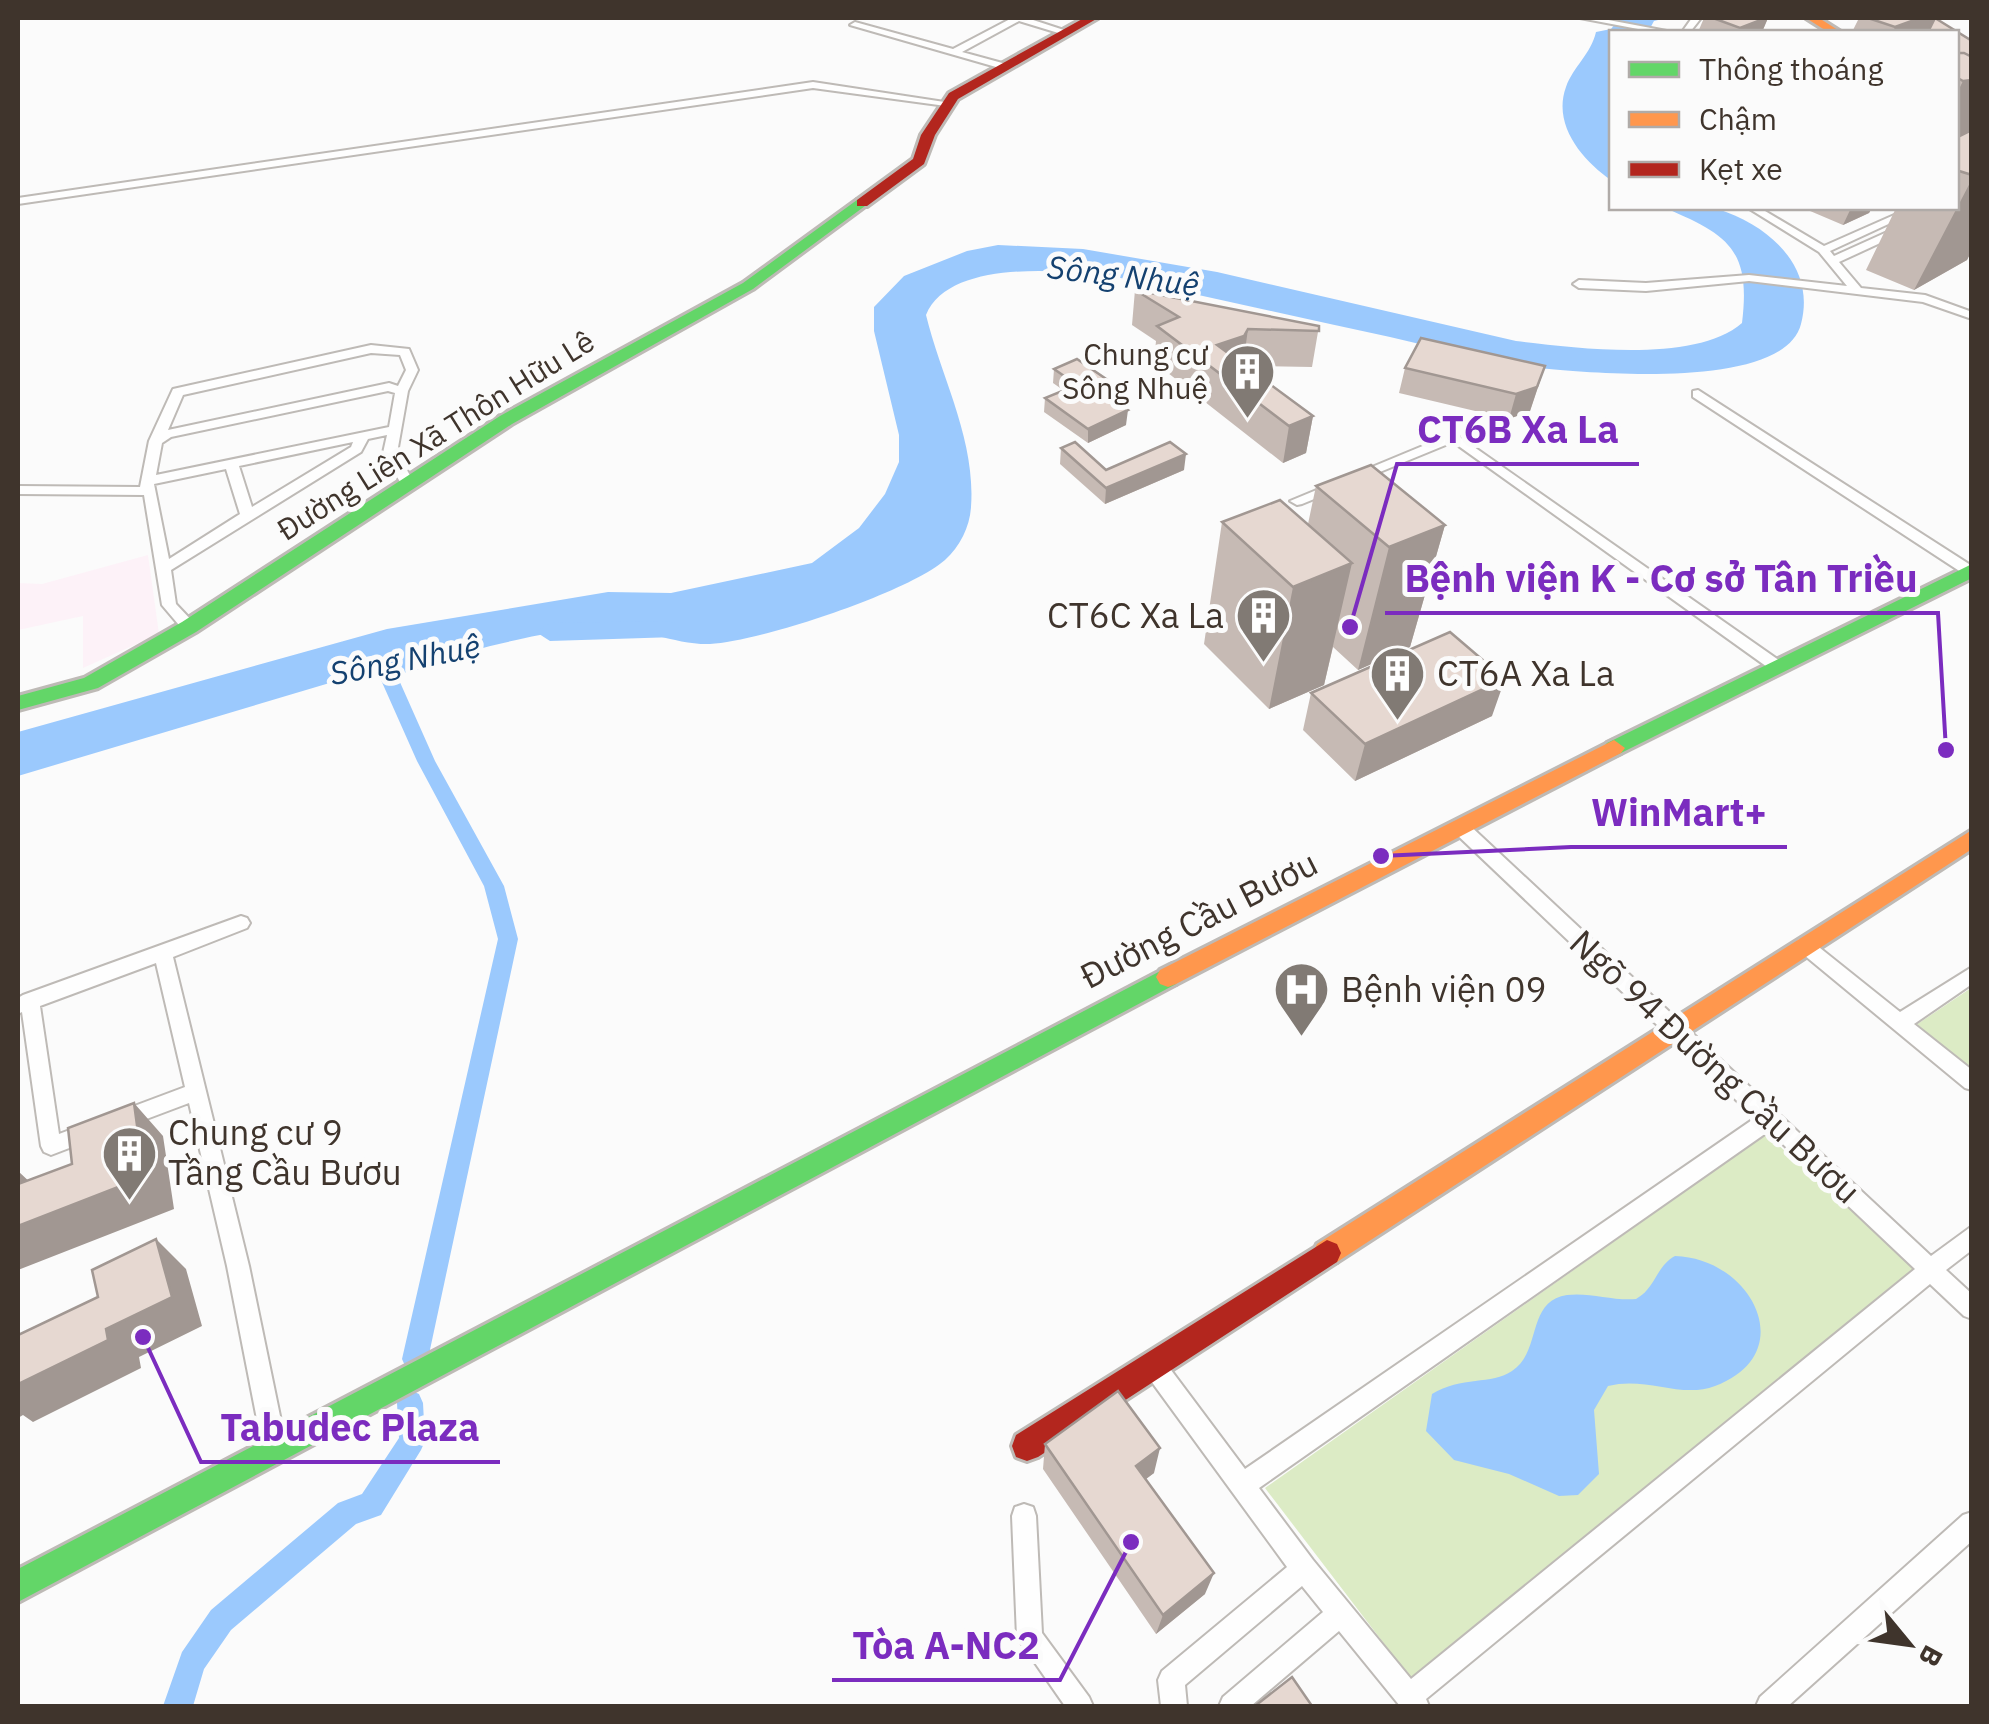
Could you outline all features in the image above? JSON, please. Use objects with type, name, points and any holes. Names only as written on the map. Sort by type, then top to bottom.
[{"type":"main road","points":[[946,103],[1003,66],[1092,18]]},
{"type":"main road","name":"Đường Liên Xã Thôn Hữu Lê","points":[[18,703],[91,683],[189,627],[506,420],[748,286],[890,187],[920,161],[946,103]]},
{"type":"main road","name":"Đường Cầu Bươu","points":[[18,1586],[1011,1056],[1775,665],[1970,570]]},
{"type":"main road","points":[[1027,1446],[1972,838]]},
{"type":"street","points":[[954,53],[1018,18],[1065,32]]},
{"type":"street","points":[[1585,18],[1655,30]]},
{"type":"street","points":[[855,25],[1003,66]]},
{"type":"street","points":[[18,201],[813,85],[946,103]]},
{"type":"street","points":[[1756,210],[1828,256],[1855,288]]},
{"type":"street","points":[[1828,256],[1914,210]]},
{"type":"street","points":[[1828,256],[1933,214]]},
{"type":"street","points":[[1579,284],[1646,287],[1749,278],[1925,299],[1972,316]]},
{"type":"street","points":[[189,627],[168,605],[147,486],[156,441],[178,392],[372,349],[405,352],[412,370],[391,430],[392,462],[408,484]]},
{"type":"street","points":[[156,441],[173,432],[389,386],[402,391]]},
{"type":"street","points":[[1698,394],[1970,570]]},
{"type":"street","points":[[18,490],[147,486],[391,430]]},
{"type":"street","points":[[164,568],[356,449],[362,437]]},
{"type":"street","points":[[1297,501],[1454,438],[1775,665]]},
{"type":"street","points":[[232,466],[248,516]]},
{"type":"street","name":"Ngõ 94 Đường Cầu Bươu","points":[[1459,826],[1972,1309]]},
{"type":"street","points":[[194,1092],[51,1146],[24,1003],[240,923]]},
{"type":"street","points":[[1804,946],[1972,1082]]},
{"type":"street","points":[[163,952],[238,1266],[275,1450]]},
{"type":"street","points":[[1900,1024],[1972,974]]},
{"type":"street","points":[[1242,1486],[1770,1119]]},
{"type":"street","points":[[1154,1366],[1304,1569],[1413,1702],[1972,1236]]},
{"type":"street","points":[[1024,1516],[1030,1637],[1080,1706]]},
{"type":"street","points":[[1769,1706],[1972,1524]]},
{"type":"street","points":[[1174,1706],[1171,1680],[1304,1569]]},
{"type":"street","points":[[1232,1706],[1340,1614]]},
{"type":"shaded area","points":[[148,555],[159,634],[83,668],[83,616],[18,630],[18,583],[42,584]]},
{"type":"green space","points":[[1971,988],[1971,1069],[1916,1025]]},
{"type":"green space","points":[[1766,1134],[1836,1197],[1843,1195],[1864,1214],[1860,1219],[1914,1269],[1411,1679],[1265,1488]]},
{"type":"water","points":[[1620,18],[1666,18],[1654,21],[1649,30],[1609,30],[1609,178],[1590,163],[1573,141],[1563,115],[1563,101],[1569,80],[1596,32],[1611,29]]},
{"type":"water","points":[[1669,210],[1721,210],[1737,216],[1771,238],[1795,267],[1804,303],[1801,324],[1787,345],[1760,360],[1683,373],[1520,366],[1116,277],[1011,272],[958,284],[939,297],[926,315],[963,433],[971,482],[970,514],[963,536],[950,555],[926,573],[832,613],[733,641],[696,644],[618,627],[592,628],[499,644],[395,675],[353,676],[18,776],[18,732],[387,629],[608,592],[671,593],[812,563],[859,528],[885,494],[899,462],[899,435],[874,331],[874,307],[904,276],[967,251],[998,245],[1083,249],[1217,272],[1516,341],[1601,349],[1666,349],[1721,336],[1742,323],[1743,278],[1738,262],[1731,248],[1705,227]]},
{"type":"water","points":[[1675,1256],[1702,1261],[1726,1273],[1744,1289],[1756,1309],[1761,1331],[1756,1352],[1741,1371],[1702,1389],[1608,1386],[1594,1410],[1599,1474],[1578,1495],[1559,1496],[1509,1474],[1454,1460],[1426,1431],[1432,1394],[1512,1371],[1527,1352],[1539,1317],[1554,1299],[1575,1294],[1636,1299]]},
{"type":"building","points":[[1713,18],[1766,18],[1740,28]]},
{"type":"building","points":[[1868,18],[1920,18],[1895,27]]},
{"type":"building","points":[[1935,18],[1954,30],[1929,30]]},
{"type":"building","points":[[1959,33],[1972,41],[1972,57],[1959,53]]},
{"type":"building","points":[[1959,53],[1972,57],[1972,80],[1959,79]]},
{"type":"building","points":[[1972,130],[1972,175],[1959,171],[1959,136]]},
{"type":"building","points":[[1135,290],[1319,326],[1319,331],[1248,329],[1244,336],[1217,345],[1313,416],[1289,426],[1157,326],[1179,317]]},
{"type":"building","points":[[1421,338],[1545,366],[1537,387],[1516,394],[1405,368]]},
{"type":"building","points":[[1077,359],[1112,383],[1097,389],[1128,410],[1088,429],[1045,398],[1077,385],[1054,369]]},
{"type":"building","points":[[1075,442],[1106,470],[1170,442],[1186,454],[1106,488],[1061,448]]},
{"type":"building","points":[[1371,465],[1445,525],[1389,547],[1316,486]]},
{"type":"building","points":[[1280,500],[1352,563],[1293,587],[1222,522]]},
{"type":"building","points":[[1450,632],[1505,679],[1365,744],[1311,693]]},
{"type":"building","points":[[134,1103],[144,1177],[18,1226],[18,1184],[72,1164],[68,1128]]},
{"type":"building","points":[[156,1239],[172,1297],[106,1329],[108,1340],[18,1384],[18,1335],[98,1297],[92,1270]]},
{"type":"building","points":[[1118,1391],[1160,1448],[1136,1466],[1214,1573],[1163,1615],[1045,1444]]},
{"type":"building","points":[[1292,1677],[1312,1706],[1255,1706]]},
{"type":"waterway","name":"Sông Nhuệ","points":[[550,632],[666,630]]},
{"type":"waterway","points":[[382,662],[426,761],[494,886],[508,939],[415,1359]]},
{"type":"waterway","points":[[178,1706],[192,1662],[221,1620],[348,1513],[371,1505],[412,1441],[410,1403]]},
{"type":"traffic: fast","points":[[18,703],[91,683],[189,627],[506,420],[748,286],[862,203]]},
{"type":"traffic: fast","points":[[1614,748],[1972,570]]},
{"type":"traffic: fast","points":[[18,1586],[1168,977]]},
{"type":"traffic: slow","points":[[1812,18],[1832,30]]},
{"type":"traffic: slow","points":[[1168,977],[1614,748]]},
{"type":"traffic: slow","points":[[1327,1253],[1972,838]]},
{"type":"traffic: jam","points":[[862,203],[919,161],[928,135],[953,96],[1092,18]]},
{"type":"traffic: jam","points":[[1027,1446],[1327,1253]]},
{"type":"place","name":"Chung cư Sông Nhuệ","points":[[1247,421]]},
{"type":"place","name":"CT6B Xa La","points":[[1350,627]]},
{"type":"place","name":"CT6C Xa La","points":[[1263,665]]},
{"type":"place","name":"CT6A Xa La","points":[[1398,723]]},
{"type":"place","name":"Bệnh viện K - Cơ sở Tân Triều","points":[[1946,750]]},
{"type":"place","name":"WinMart+","points":[[1381,856]]},
{"type":"place","name":"Bệnh viện 09","points":[[1302,1039]]},
{"type":"place","name":"Chung cư 9 Tầng Cầu Bươu","points":[[129,1202]]},
{"type":"place","name":"Tabudec Plaza","points":[[143,1337]]},
{"type":"place","name":"Tòa A-NC2","points":[[1131,1542]]}]
